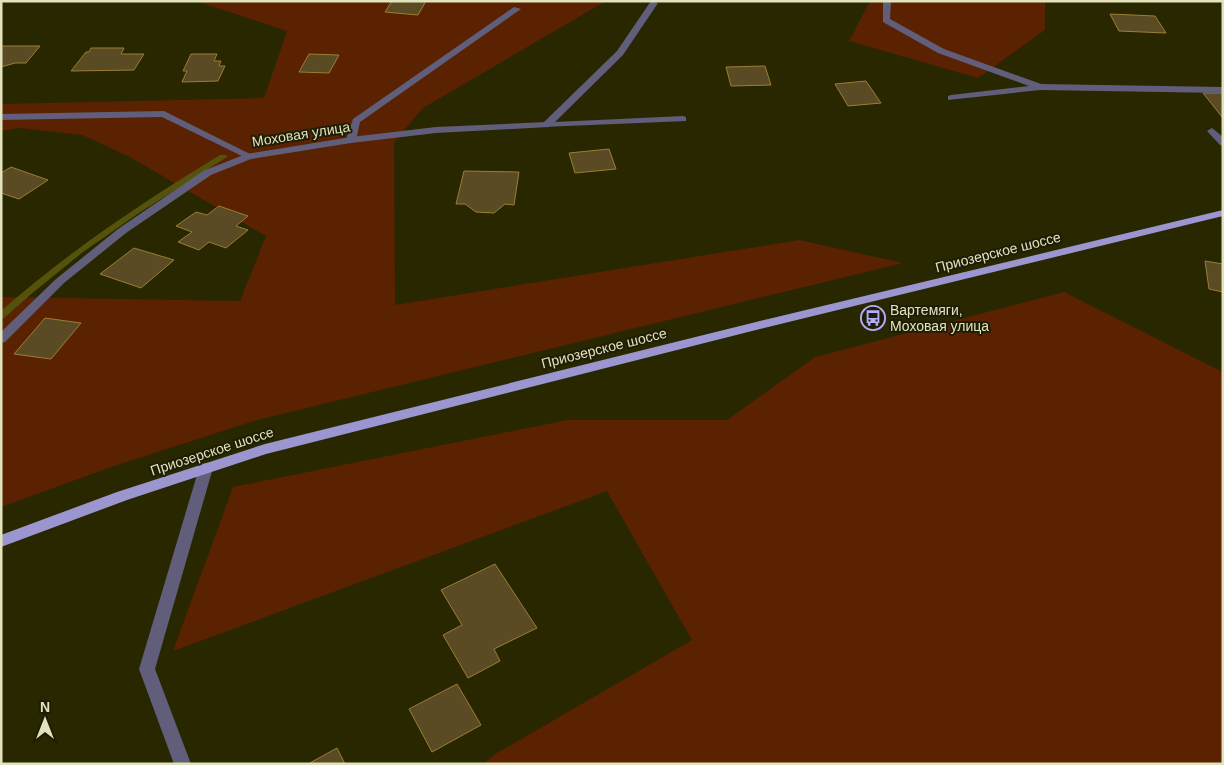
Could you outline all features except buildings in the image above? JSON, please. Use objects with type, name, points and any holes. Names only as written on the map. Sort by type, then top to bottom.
[{"type":"main road","name":"Приозерское шоссе","points":[[1,541],[122,496],[265,448],[752,326],[1223,213]]},
{"type":"street","points":[[887,1],[886,20],[941,51],[1040,87]]},
{"type":"street","points":[[546,126],[620,53],[654,4]]},
{"type":"street","points":[[351,140],[356,121],[517,8]]},
{"type":"street","points":[[951,98],[1040,87],[1223,90]]},
{"type":"street","points":[[1,117],[164,114],[249,156]]},
{"type":"street","name":"Моховая улица","points":[[1,338],[60,281],[122,230],[207,173],[249,156],[351,140],[436,130],[683,119]]},
{"type":"street","points":[[1212,132],[1223,143]]},
{"type":"street","points":[[182,764],[147,669],[206,468]]},
{"type":"shaded area","points":[[196,1],[606,1],[423,108],[394,142],[395,305],[799,240],[903,263],[257,420],[114,466],[1,507],[1,297],[240,301],[266,236],[128,156],[82,135],[20,128],[1,131],[1,104],[264,98],[287,31]]},
{"type":"shaded area","points":[[870,1],[1045,1],[1045,30],[978,78],[849,41]]},
{"type":"shaded area","points":[[1064,292],[1223,372],[1223,764],[483,764],[497,753],[692,640],[607,491],[173,651],[233,487],[568,420],[727,420],[815,357]]},
{"type":"waterway","points":[[1,316],[80,250],[108,230],[223,157]]},
{"type":"place","name":"Вартемяги, Моховая улица","points":[[873,318]]}]
